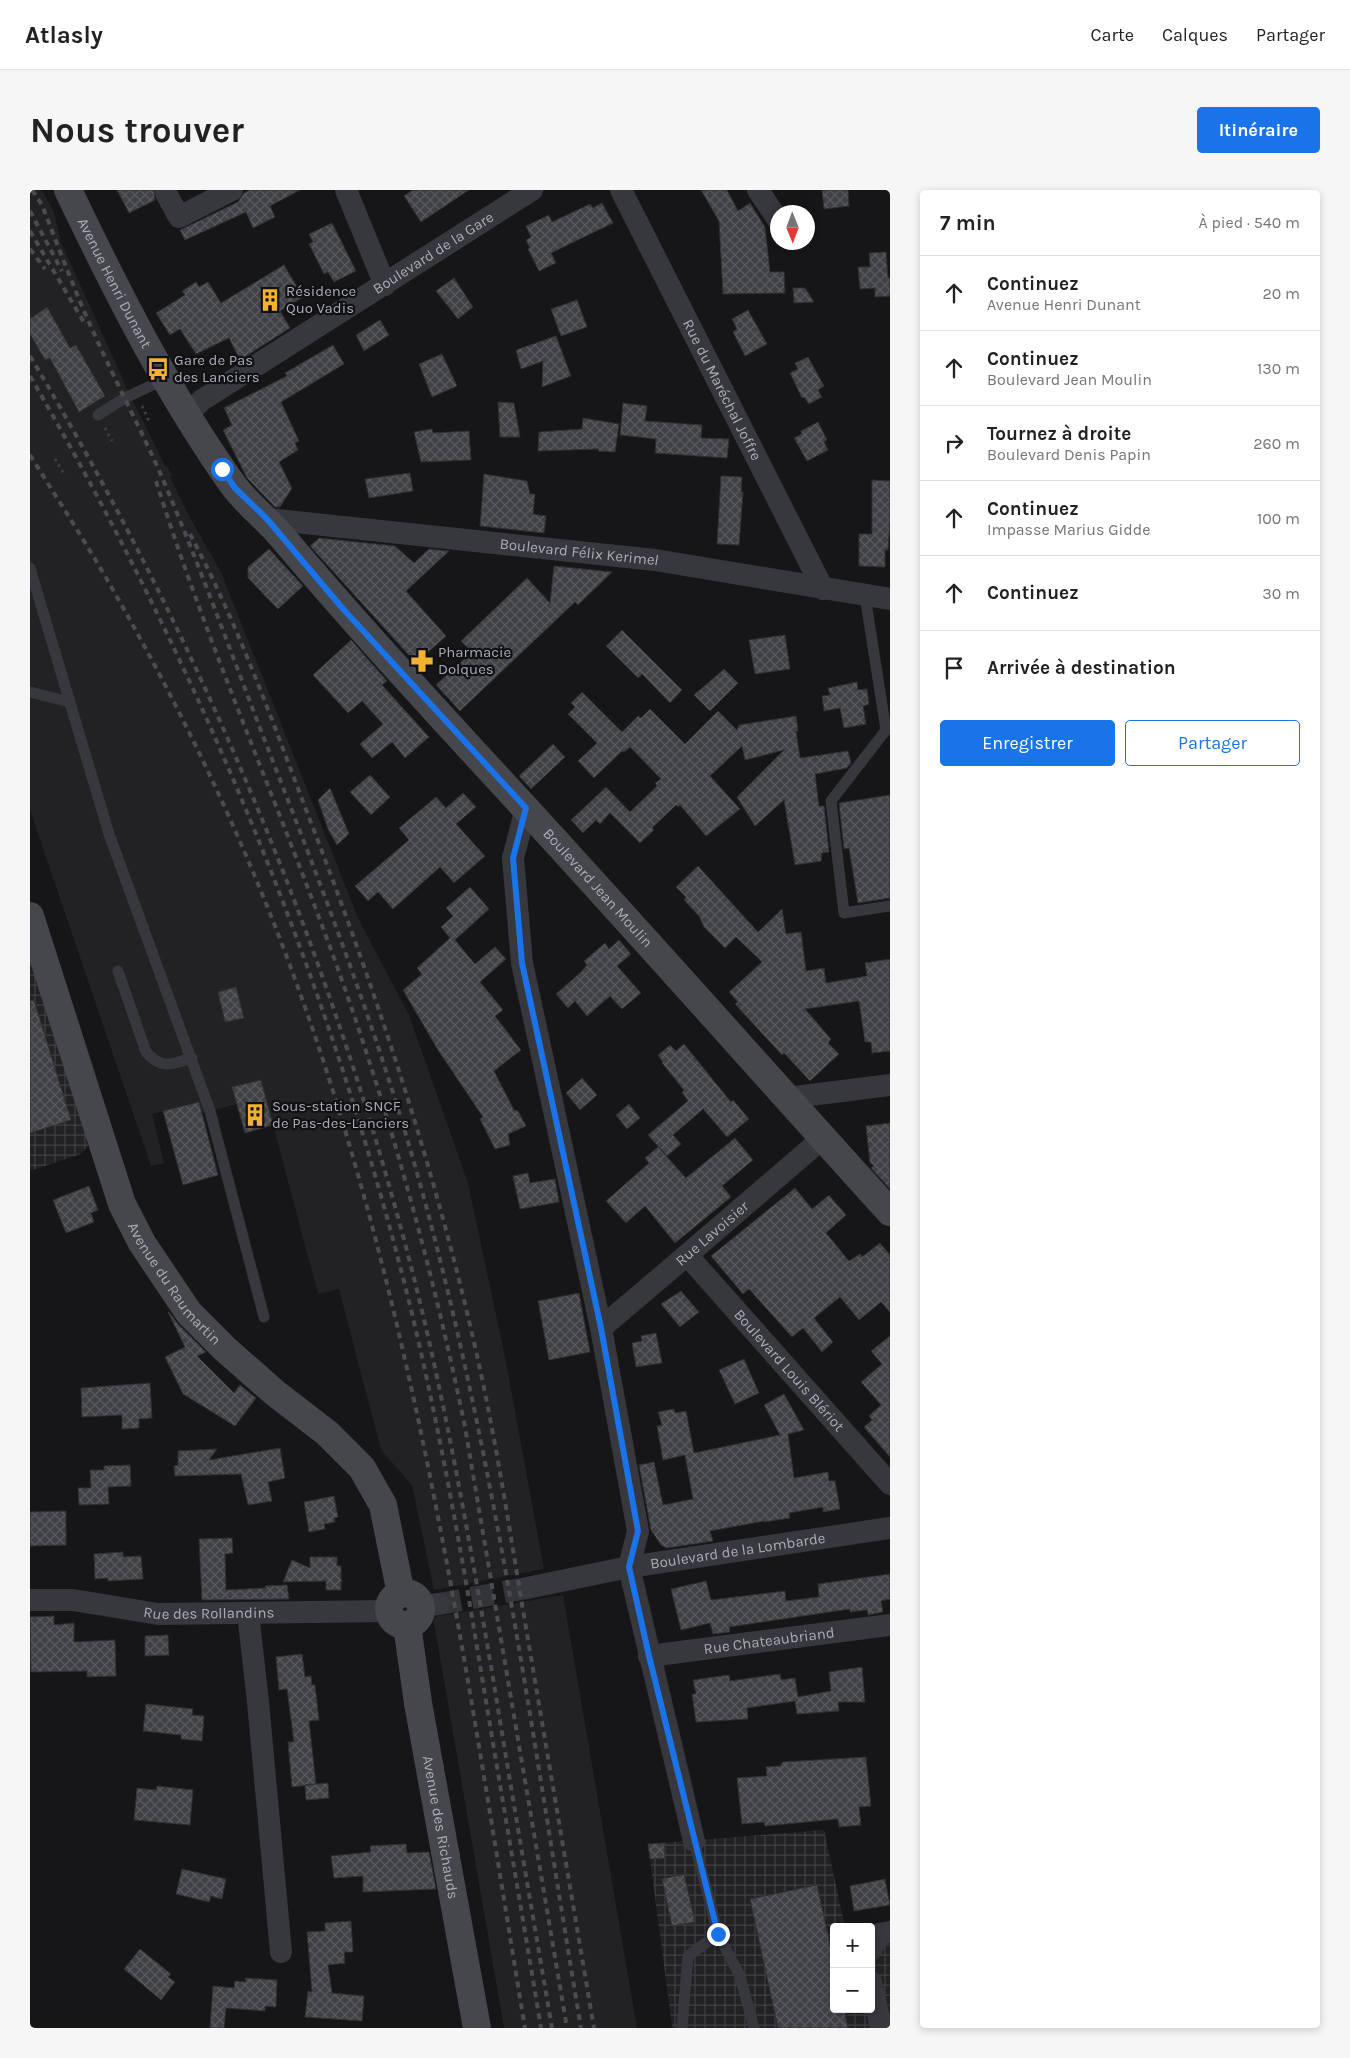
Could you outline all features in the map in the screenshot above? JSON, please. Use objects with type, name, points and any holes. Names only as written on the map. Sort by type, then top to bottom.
[{"type":"street","name":"Avenue Henri Dunant","points":[[68,190],[124,306],[165,380],[235,488],[267,519]]},
{"type":"street","points":[[166,193],[179,217],[232,190]]},
{"type":"street","points":[[346,190],[385,285]]},
{"type":"street","name":"Boulevard de la Gare","points":[[186,414],[202,400],[532,190]]},
{"type":"street","name":"Rue du Maréchal Joffre","points":[[621,190],[823,588]]},
{"type":"street","points":[[758,190],[770,208]]},
{"type":"street","name":"Boulevard Félix Kerimel","points":[[267,519],[655,560],[890,599]]},
{"type":"street","name":"Boulevard Jean Moulin","points":[[267,519],[344,610],[526,808],[890,1212]]},
{"type":"street","points":[[526,808],[513,858],[522,963],[601,1328],[638,1531],[629,1567],[694,1841]]},
{"type":"street","name":"Avenue du Raumartin","points":[[30,916],[122,1204],[142,1243],[189,1313],[224,1349],[275,1393],[327,1433],[362,1468],[383,1505],[411,1608]]},
{"type":"street","points":[[787,1098],[890,1085]]},
{"type":"street","name":"Rue Lavoisier","points":[[601,1328],[822,1138]]},
{"type":"street","name":"Boulevard Louis Blériot","points":[[688,1255],[890,1484]]},
{"type":"street","name":"Boulevard de la Lombarde","points":[[527,1588],[629,1567],[890,1528]]},
{"type":"street","name":"Rue des Rollandins","points":[[30,1600],[73,1600],[158,1614],[411,1608]]},
{"type":"street","name":"Avenue des Richauds","points":[[411,1608],[418,1703],[477,2028]]},
{"type":"street","points":[[248,1613],[281,1952]]},
{"type":"street","name":"Rue Chateaubriand","points":[[649,1656],[890,1625]]},
{"type":"street","points":[[875,1942],[879,1934],[890,1932]]},
{"type":"street","points":[[875,2000],[881,2028]]},
{"type":"lane","points":[[100,419],[125,398],[165,380]]},
{"type":"lane","points":[[30,568],[109,834],[210,1111],[264,1317]]},
{"type":"lane","points":[[865,596],[886,730],[831,801],[844,913],[890,906]]},
{"type":"lane","points":[[30,692],[70,702]]},
{"type":"lane","points":[[118,971],[146,1052],[154,1061],[162,1064],[171,1064],[192,1058]]},
{"type":"lane","points":[[694,1841],[718,1934],[740,1976],[754,2028]]},
{"type":"lane","points":[[682,2028],[688,1956],[718,1934]]},
{"type":"path","points":[[140,403],[149,421]]},
{"type":"path","points":[[100,419],[112,440]]},
{"type":"path","points":[[55,459],[65,476]]},
{"type":"shaded area","points":[[30,190],[42,190],[54,212],[61,242],[130,395],[165,466],[167,466],[172,475],[170,477],[189,516],[221,572],[358,918],[409,1015],[468,1183],[506,1362],[544,1569],[434,1590],[412,1485],[381,1450],[339,1289],[318,1294],[261,1080],[232,1087],[237,1104],[202,1113],[198,1102],[152,1114],[164,1163],[151,1166],[30,810]]},
{"type":"shaded area","points":[[30,953],[92,1141],[81,1154],[30,1171]]},
{"type":"shaded area","points":[[563,1595],[637,2028],[504,2028],[433,1617]]},
{"type":"shaded area","points":[[824,1830],[844,1923],[830,1923],[830,2013],[875,2013],[875,1945],[890,1942],[890,2028],[671,2028],[648,1844]]},
{"type":"building","points":[[117,190],[154,190],[155,200],[129,213]]},
{"type":"building","points":[[250,190],[300,190],[270,206],[275,217],[253,228],[246,212],[185,240],[180,230],[238,202],[244,193]]},
{"type":"building","points":[[413,190],[469,190],[421,222],[404,196]]},
{"type":"building","points":[[701,190],[727,190],[738,211],[750,203],[765,227],[770,272],[784,272],[785,293],[723,294],[719,221]]},
{"type":"building","points":[[822,190],[848,190],[849,206],[824,209]]},
{"type":"building","points":[[602,203],[613,223],[551,253],[556,263],[539,271],[528,249],[530,248],[526,240],[531,237],[526,226],[549,215],[552,222],[590,204],[593,208]]},
{"type":"building","points":[[332,223],[356,271],[334,282],[328,272],[324,274],[309,244],[313,242],[309,234]]},
{"type":"building","points":[[886,252],[888,278],[890,278],[890,296],[875,297],[875,288],[860,289],[858,267],[870,267],[869,253]]},
{"type":"building","points":[[284,265],[303,297],[280,311],[290,328],[240,360],[229,338],[196,354],[180,329],[170,335],[156,313],[185,295],[182,291],[196,282],[199,287],[208,282],[221,303]]},
{"type":"building","points":[[454,278],[473,307],[458,319],[436,291]]},
{"type":"building","points":[[793,288],[805,288],[814,302],[794,303]]},
{"type":"building","points":[[577,300],[587,327],[561,336],[551,309]]},
{"type":"building","points":[[47,307],[70,348],[76,345],[105,396],[79,412],[50,358],[45,360],[30,334],[30,319]]},
{"type":"building","points":[[748,310],[767,344],[745,356],[733,332],[737,329],[732,319]]},
{"type":"building","points":[[380,320],[389,335],[364,351],[356,335]]},
{"type":"building","points":[[556,336],[571,376],[542,387],[543,361],[521,369],[516,350]]},
{"type":"building","points":[[333,345],[344,364],[281,402],[299,441],[295,443],[298,450],[279,462],[292,488],[280,507],[275,507],[247,478],[223,430],[232,425],[224,408],[287,376],[285,373]]},
{"type":"building","points":[[442,354],[457,386],[432,397],[419,364]]},
{"type":"building","points":[[808,357],[824,386],[818,390],[822,397],[809,404],[804,397],[802,398],[790,373],[798,369],[795,363]]},
{"type":"building","points":[[498,402],[514,403],[520,437],[500,437]]},
{"type":"building","points":[[623,403],[647,406],[645,421],[702,425],[701,438],[729,439],[727,458],[655,453],[656,439],[620,435]]},
{"type":"building","points":[[583,418],[619,424],[615,452],[598,451],[599,449],[538,451],[539,432],[582,429]]},
{"type":"building","points":[[818,422],[827,440],[824,442],[828,450],[807,461],[794,438],[802,434],[801,431]]},
{"type":"building","points":[[432,429],[433,433],[469,431],[471,460],[421,462],[414,432]]},
{"type":"building","points":[[410,473],[413,491],[369,498],[365,479]]},
{"type":"building","points":[[484,474],[527,481],[530,494],[535,494],[533,514],[546,516],[544,533],[480,526]]},
{"type":"building","points":[[721,476],[742,477],[741,492],[743,492],[739,545],[717,544]]},
{"type":"building","points":[[872,480],[890,481],[890,521],[888,550],[885,550],[885,567],[859,566],[859,534],[872,534]]},
{"type":"building","points":[[319,538],[395,546],[414,563],[429,549],[449,551],[406,591],[446,636],[416,663],[310,546]]},
{"type":"building","points":[[269,549],[303,586],[278,609],[248,578],[248,567]]},
{"type":"building","points":[[554,566],[612,572],[578,605],[575,602],[460,711],[436,685],[472,652],[461,641],[527,578],[550,603]]},
{"type":"building","points":[[622,630],[682,690],[670,703],[642,674],[638,678],[606,646]]},
{"type":"building","points":[[785,635],[790,669],[755,674],[749,640]]},
{"type":"building","points":[[351,640],[387,681],[382,685],[429,737],[405,758],[392,742],[372,758],[360,744],[383,724],[362,701],[348,713],[313,675]]},
{"type":"building","points":[[724,669],[738,683],[710,711],[694,695]]},
{"type":"building","points":[[857,682],[858,690],[867,689],[869,704],[863,706],[866,724],[844,728],[840,708],[824,711],[822,696],[830,695],[828,688]]},
{"type":"building","points":[[582,692],[622,732],[638,716],[641,718],[650,709],[685,744],[718,711],[737,730],[739,725],[796,716],[800,758],[848,751],[851,763],[847,768],[815,774],[819,806],[824,806],[829,852],[822,853],[821,861],[795,865],[784,800],[755,826],[737,797],[784,750],[745,760],[742,746],[710,776],[740,809],[706,836],[680,805],[678,807],[676,805],[652,828],[654,830],[640,843],[610,813],[600,824],[596,820],[583,833],[571,820],[606,787],[630,812],[657,786],[655,783],[661,779],[630,747],[624,752],[622,751],[594,778],[578,761],[597,743],[568,714],[575,707],[571,703]]},
{"type":"building","points":[[553,744],[565,757],[531,789],[519,776]]},
{"type":"building","points":[[370,775],[390,797],[371,815],[350,792]]},
{"type":"building","points":[[330,788],[349,834],[337,845],[328,829],[318,800]]},
{"type":"building","points":[[463,793],[476,807],[456,824],[485,856],[454,883],[440,867],[393,909],[378,892],[368,901],[355,886],[409,840],[399,828],[436,797],[446,808]]},
{"type":"building","points":[[890,795],[890,898],[858,903],[849,848],[844,849],[839,803]]},
{"type":"building","points":[[698,866],[758,932],[782,909],[786,934],[801,932],[806,971],[824,968],[826,983],[867,976],[865,963],[890,959],[890,1051],[872,1053],[871,1042],[865,1042],[859,1001],[805,1009],[831,1039],[828,1043],[839,1054],[810,1081],[784,1053],[782,1055],[735,1004],[738,1002],[729,992],[762,962],[736,937],[725,948],[704,927],[699,916],[684,900],[686,897],[676,887]]},
{"type":"building","points":[[470,887],[489,909],[455,940],[475,964],[495,947],[506,959],[480,982],[503,1010],[495,1016],[521,1050],[494,1071],[514,1110],[518,1111],[526,1126],[508,1134],[510,1145],[495,1149],[480,1119],[483,1117],[438,1050],[403,990],[422,974],[417,968],[450,938],[441,927],[453,916],[446,908]]},
{"type":"building","points":[[619,940],[631,954],[617,966],[641,993],[622,1009],[610,996],[587,1016],[575,1001],[568,1008],[556,994],[581,972],[587,965],[584,961],[605,943],[609,949]]},
{"type":"building","points":[[236,987],[244,1018],[225,1022],[218,992]]},
{"type":"building","points":[[34,1000],[71,1120],[30,1133],[30,1001]]},
{"type":"building","points":[[684,1044],[731,1102],[733,1100],[749,1119],[727,1137],[703,1109],[673,1135],[681,1144],[667,1156],[648,1135],[688,1101],[682,1092],[684,1090],[662,1063],[658,1055],[670,1045],[676,1051]]},
{"type":"building","points":[[582,1078],[597,1095],[580,1110],[566,1093]]},
{"type":"building","name":"Sous-station SNCF de Pas-des-Lanciers","points":[[261,1080],[273,1125],[245,1133],[232,1087]]},
{"type":"building","points":[[199,1102],[218,1175],[183,1185],[163,1111]]},
{"type":"building","points":[[629,1104],[640,1118],[627,1129],[616,1115]]},
{"type":"building","points":[[890,1123],[890,1189],[871,1168],[874,1166],[870,1163],[866,1126]]},
{"type":"building","points":[[735,1138],[753,1160],[722,1186],[731,1197],[675,1243],[645,1206],[626,1223],[606,1201],[649,1163],[645,1158],[658,1147],[686,1178]]},
{"type":"building","points":[[528,1173],[530,1183],[555,1179],[559,1202],[520,1209],[513,1176]]},
{"type":"building","points":[[89,1186],[98,1210],[91,1213],[94,1222],[66,1233],[53,1200]]},
{"type":"building","points":[[795,1188],[812,1209],[829,1195],[846,1215],[826,1233],[849,1261],[860,1254],[862,1257],[880,1243],[890,1255],[890,1312],[881,1302],[859,1320],[840,1297],[814,1318],[833,1342],[822,1352],[803,1328],[792,1337],[749,1289],[743,1294],[711,1256]]},
{"type":"building","points":[[681,1291],[699,1312],[680,1327],[661,1304]]},
{"type":"building","points":[[579,1293],[590,1352],[549,1360],[538,1301]]},
{"type":"building","points":[[168,1312],[206,1352],[197,1356],[234,1393],[240,1385],[256,1398],[235,1426],[183,1394],[165,1357],[185,1347]]},
{"type":"building","points":[[656,1333],[662,1363],[636,1367],[632,1343],[642,1341],[641,1336]]},
{"type":"building","points":[[890,1336],[890,1457],[864,1427],[872,1420],[869,1416],[881,1405],[861,1382],[882,1364],[871,1351]]},
{"type":"building","points":[[744,1359],[759,1393],[735,1404],[719,1370]]},
{"type":"building","points":[[150,1383],[152,1418],[139,1419],[139,1428],[122,1429],[122,1415],[82,1417],[81,1388]]},
{"type":"building","points":[[784,1394],[804,1430],[788,1434],[794,1478],[828,1472],[829,1481],[835,1481],[840,1509],[823,1512],[823,1507],[789,1513],[790,1518],[710,1531],[713,1541],[667,1548],[661,1545],[651,1530],[639,1465],[654,1462],[663,1505],[693,1499],[685,1455],[663,1460],[657,1426],[662,1425],[658,1412],[674,1409],[675,1413],[686,1411],[694,1453],[780,1435],[764,1405]]},
{"type":"building","points":[[280,1448],[285,1478],[268,1482],[272,1501],[248,1505],[241,1474],[175,1476],[174,1466],[178,1465],[178,1451],[217,1449],[209,1460]]},
{"type":"building","points":[[130,1465],[131,1486],[108,1487],[109,1504],[79,1505],[78,1488],[91,1488],[90,1470],[104,1470],[104,1466]]},
{"type":"building","points":[[334,1496],[338,1517],[334,1518],[335,1522],[324,1524],[325,1529],[309,1532],[304,1502]]},
{"type":"building","points":[[66,1511],[66,1545],[30,1546],[30,1512]]},
{"type":"building","points":[[232,1538],[233,1553],[225,1554],[226,1590],[287,1585],[289,1599],[202,1600],[199,1539]]},
{"type":"building","points":[[123,1552],[123,1557],[141,1556],[143,1579],[108,1581],[108,1578],[95,1579],[94,1554]]},
{"type":"building","points":[[310,1557],[337,1557],[337,1566],[341,1566],[341,1580],[343,1581],[341,1581],[341,1590],[326,1590],[326,1581],[283,1582],[292,1560],[310,1568]]},
{"type":"building","points":[[890,1574],[890,1599],[881,1601],[883,1612],[868,1615],[867,1610],[850,1612],[850,1609],[729,1627],[730,1632],[713,1634],[710,1623],[681,1630],[671,1589],[706,1581],[711,1600],[785,1591],[786,1601],[819,1597],[818,1584]]},
{"type":"building","points":[[54,1616],[54,1625],[74,1623],[74,1642],[115,1640],[116,1676],[87,1677],[87,1671],[31,1672],[30,1617]]},
{"type":"building","points":[[168,1635],[169,1655],[145,1656],[145,1636]]},
{"type":"building","points":[[302,1654],[305,1677],[311,1676],[312,1685],[315,1685],[319,1720],[309,1721],[316,1784],[292,1787],[288,1742],[294,1742],[287,1689],[279,1690],[276,1657]]},
{"type":"building","points":[[862,1667],[865,1702],[838,1702],[839,1711],[797,1714],[795,1701],[747,1708],[748,1719],[696,1722],[692,1694],[696,1694],[693,1680],[729,1675],[730,1681],[780,1674],[781,1680],[795,1678],[798,1697],[831,1691],[829,1672]]},
{"type":"building","points":[[146,1704],[193,1709],[192,1715],[204,1716],[202,1741],[181,1739],[181,1735],[143,1731]]},
{"type":"building","points":[[866,1757],[871,1806],[859,1807],[861,1825],[839,1827],[838,1819],[765,1826],[764,1822],[742,1824],[737,1778],[767,1776],[766,1767],[780,1766],[783,1762]]},
{"type":"building","points":[[328,1783],[329,1798],[306,1800],[305,1785]]},
{"type":"building","points":[[157,1786],[193,1790],[190,1825],[134,1820],[137,1788],[156,1790]]},
{"type":"building","points":[[664,1843],[665,1858],[650,1859],[648,1844]]},
{"type":"building","points":[[406,1844],[407,1853],[429,1852],[436,1889],[363,1892],[363,1876],[334,1878],[331,1856],[371,1852],[370,1846]]},
{"type":"building","points":[[182,1869],[226,1879],[222,1899],[211,1896],[209,1902],[176,1894]]},
{"type":"building","points":[[684,1874],[695,1922],[672,1926],[662,1879]]},
{"type":"building","points":[[885,1879],[890,1905],[854,1911],[850,1886]]},
{"type":"building","points":[[817,1885],[830,1944],[830,2013],[845,2013],[848,2028],[778,2028],[750,1899]]},
{"type":"building","points":[[351,1921],[353,1952],[344,1952],[345,1963],[328,1965],[332,1993],[364,1996],[362,2021],[305,2017],[308,1991],[312,1992],[307,1932],[325,1931],[325,1923]]},
{"type":"building","points":[[140,1949],[171,1974],[168,1977],[175,1982],[161,2000],[124,1969]]},
{"type":"building","points":[[245,1978],[277,1980],[276,2007],[265,2006],[265,2011],[226,2008],[224,2028],[210,2028],[213,1986],[234,1988],[235,1981],[246,1982]]},
{"type":"tunnel","points":[[439,1604],[527,1588]]},
{"type":"railway","points":[[32,190],[42,205],[85,314],[158,468],[186,534],[326,901],[385,1067],[403,1124],[446,1284],[470,1389],[491,1495],[511,1601],[581,2028]]},
{"type":"railway","points":[[30,211],[62,271]]},
{"type":"railway","points":[[30,231],[85,324]]},
{"type":"railway","points":[[30,249],[45,269]]},
{"type":"railway","points":[[30,356],[92,464],[151,575],[205,688],[255,803],[302,920],[343,1038],[381,1157],[426,1328],[467,1527],[552,2028]]},
{"type":"railway","points":[[30,376],[93,488],[151,602],[206,717],[256,835],[303,955],[344,1076],[382,1198],[414,1322],[452,1502],[541,2028]]},
{"type":"railway","points":[[30,455],[83,539],[136,630],[199,752],[256,878],[321,1055],[363,1192],[398,1329],[428,1468],[455,1607],[525,2028]]},
{"type":"railway","points":[[156,481],[198,604],[338,969],[376,1081],[425,1253],[465,1427],[567,2028]]},
{"type":"railway","points":[[190,534],[223,601],[252,669],[355,941],[401,1076],[441,1213],[476,1351],[495,1446],[594,2028]]},
{"type":"place","name":"Résidence Quo Vadis","points":[[270,300]]},
{"type":"place","name":"Gare de Pas des Lanciers","points":[[158,369]]},
{"type":"place","name":"Pharmacie Dolques","points":[[422,661]]},
{"type":"place","name":"Sous-station SNCF de Pas-des-Lanciers","points":[[255,1115]]},
{"type":"route","points":[[222,469],[235,488],[267,519],[344,610],[526,808],[513,858],[522,963],[601,1328],[638,1531],[629,1567],[649,1656],[718,1934]]}]
